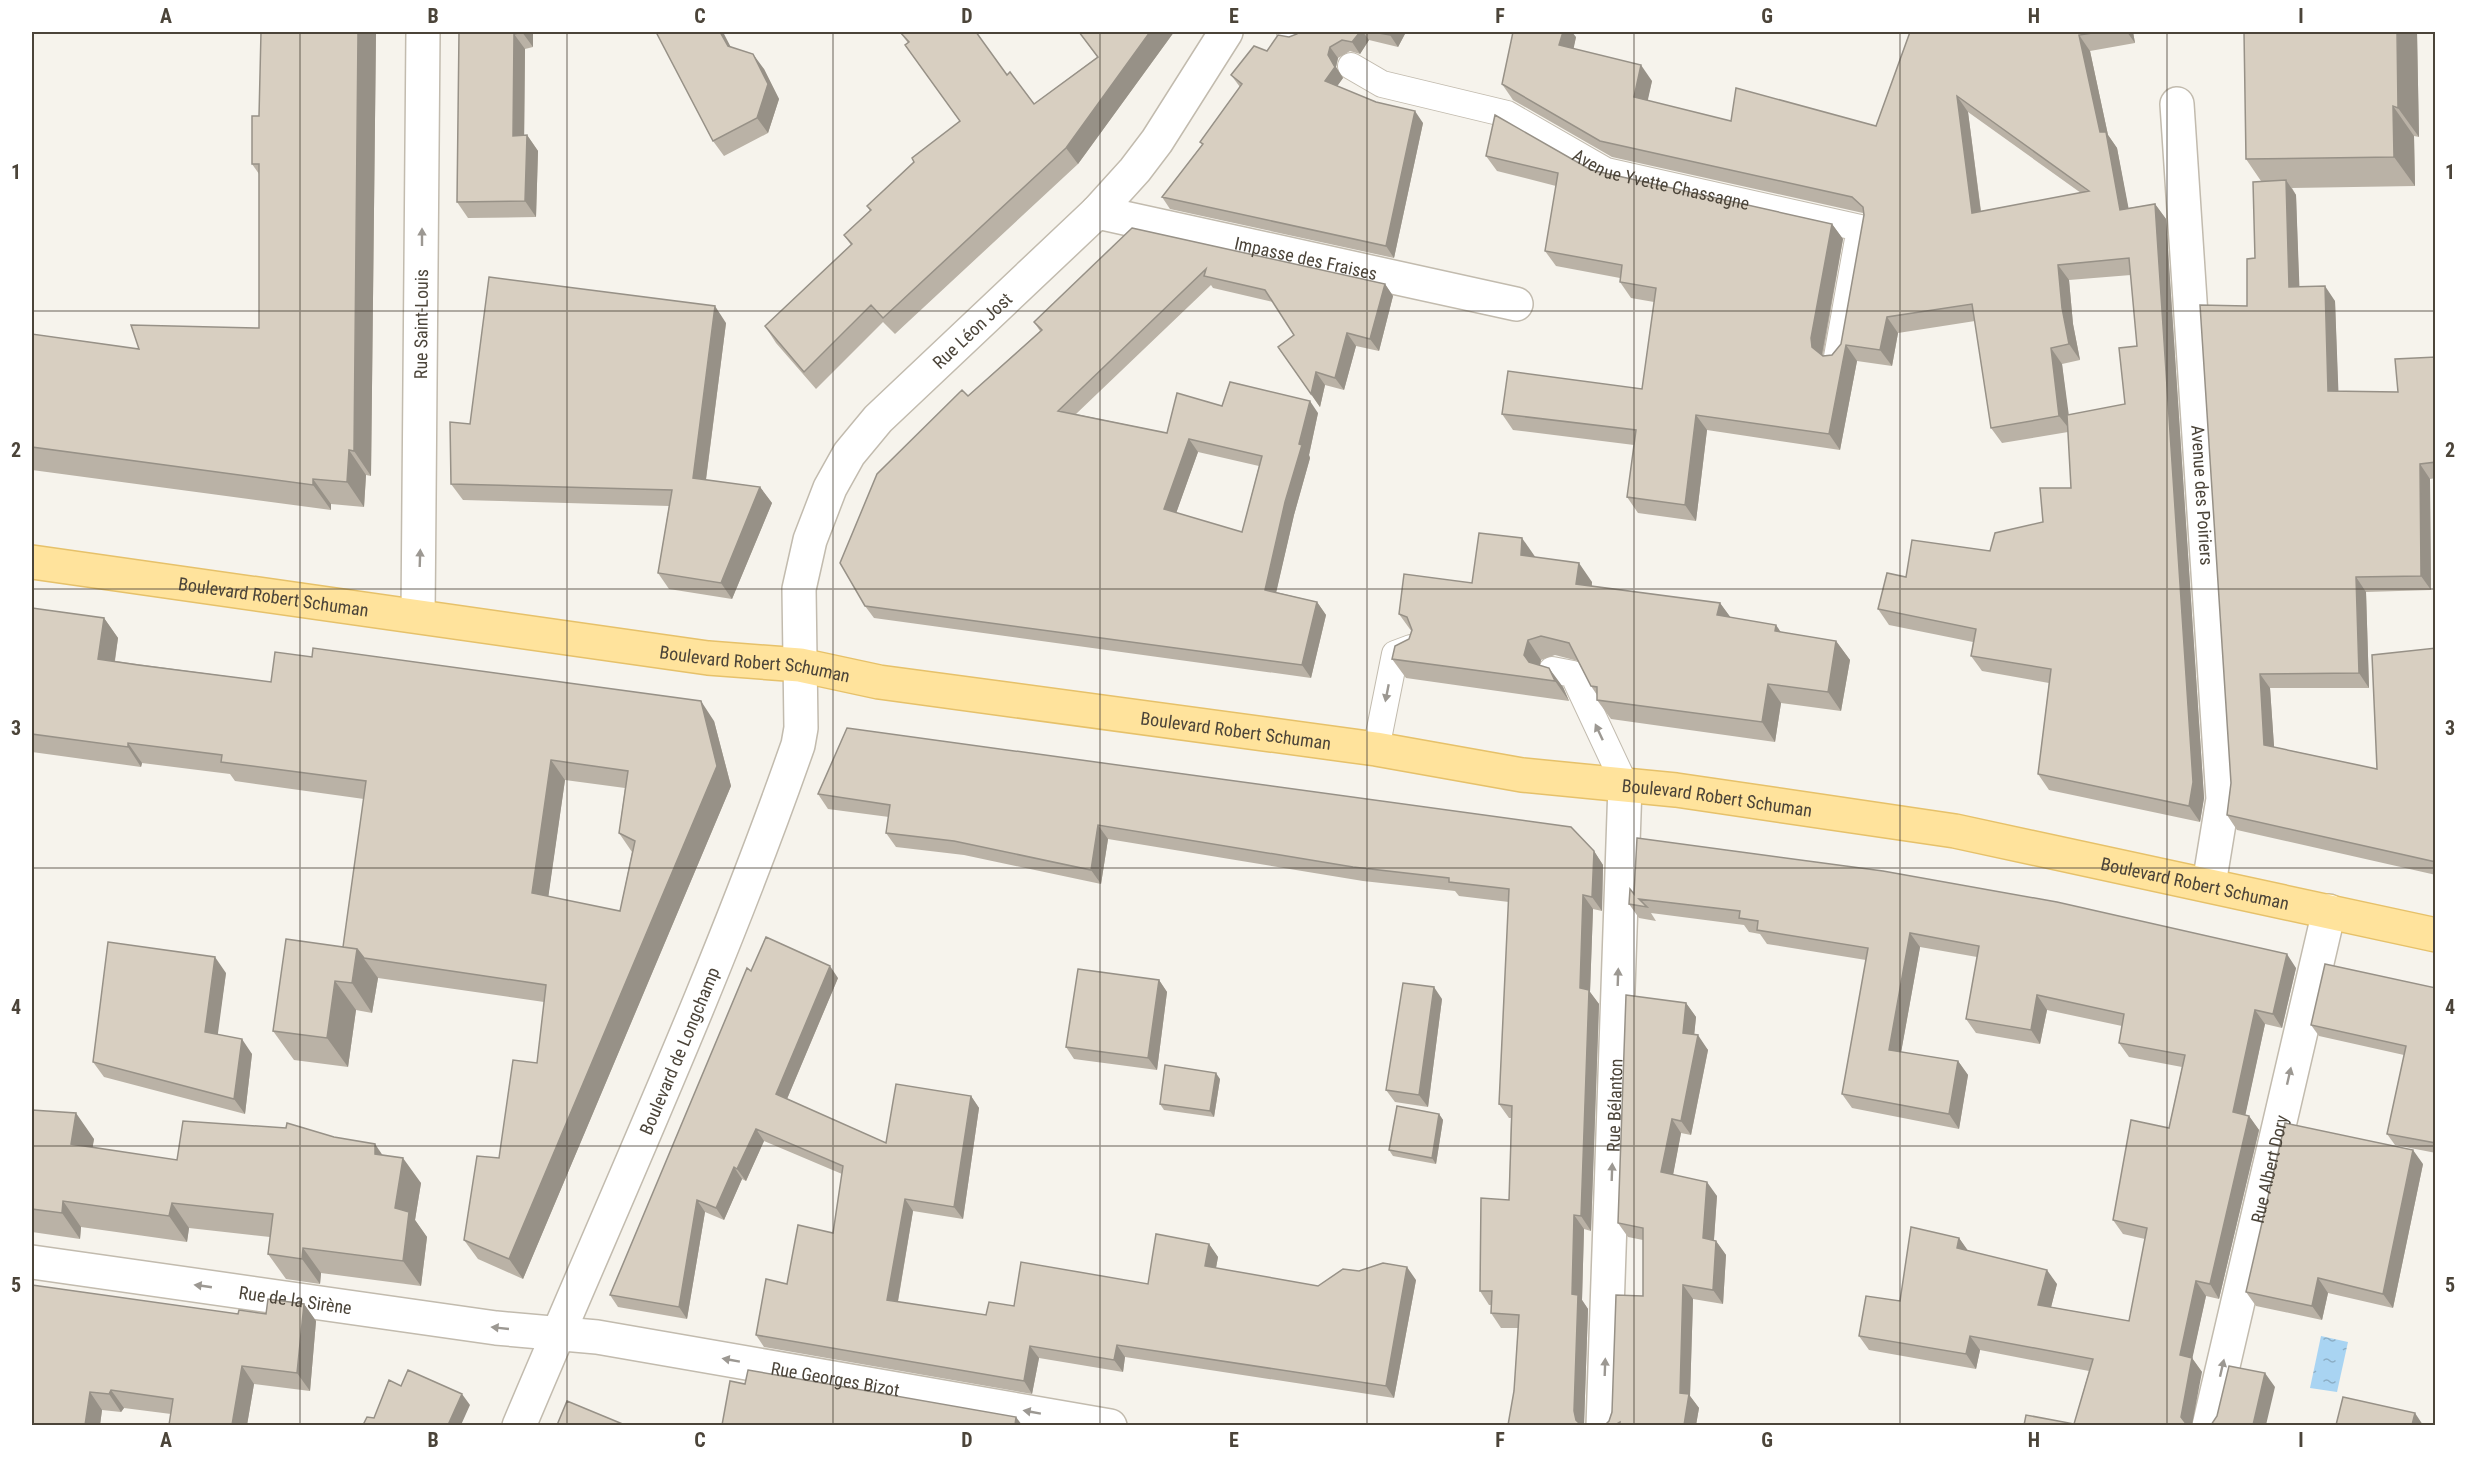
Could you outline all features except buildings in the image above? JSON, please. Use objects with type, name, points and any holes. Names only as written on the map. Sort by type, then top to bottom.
[{"type":"main road","name":"Boulevard Robert Schuman","points":[[32,562],[708,658],[800,665],[879,682],[1376,749],[1522,775],[1625,785],[1955,831],[2209,884],[2436,935]]},
{"type":"street","name":"Rue Saint-Louis","points":[[418,616],[423,32]]},
{"type":"street","name":"Rue Léon Jost","points":[[800,665],[799,589],[810,540],[830,488],[849,454],[878,419],[1096,212],[1135,170],[1157,141],[1226,32]]},
{"type":"street","name":"Avenue des Poiriers","points":[[2177,104],[2223,799],[2209,884]]},
{"type":"street","name":"Impasse des Fraises","points":[[1096,212],[1516,304]]},
{"type":"street","name":"Boulevard de Longchamp","points":[[519,1425],[715,966],[761,851],[798,745],[801,728],[800,665]]},
{"type":"street","name":"Rue Bélanton","points":[[1603,1425],[1625,785]]},
{"type":"street","name":"Rue Albert Dory","points":[[2209,1425],[2329,911]]},
{"type":"street","name":"Rue de la Sirène","points":[[32,1262],[496,1328],[558,1333]]},
{"type":"street","name":"Rue Georges Bizot","points":[[558,1333],[609,1339],[1108,1425]]},
{"type":"lane","name":"Avenue Yvette Chassagne","points":[[1352,66],[1382,84],[1507,114],[1606,171],[1860,228],[1838,357]]},
{"type":"lane","points":[[1376,749],[1395,654],[1411,648]]},
{"type":"lane","points":[[1552,670],[1573,674],[1625,785]]},
{"type":"water","points":[[2321,1336],[2348,1342],[2337,1392],[2310,1388]]}]
